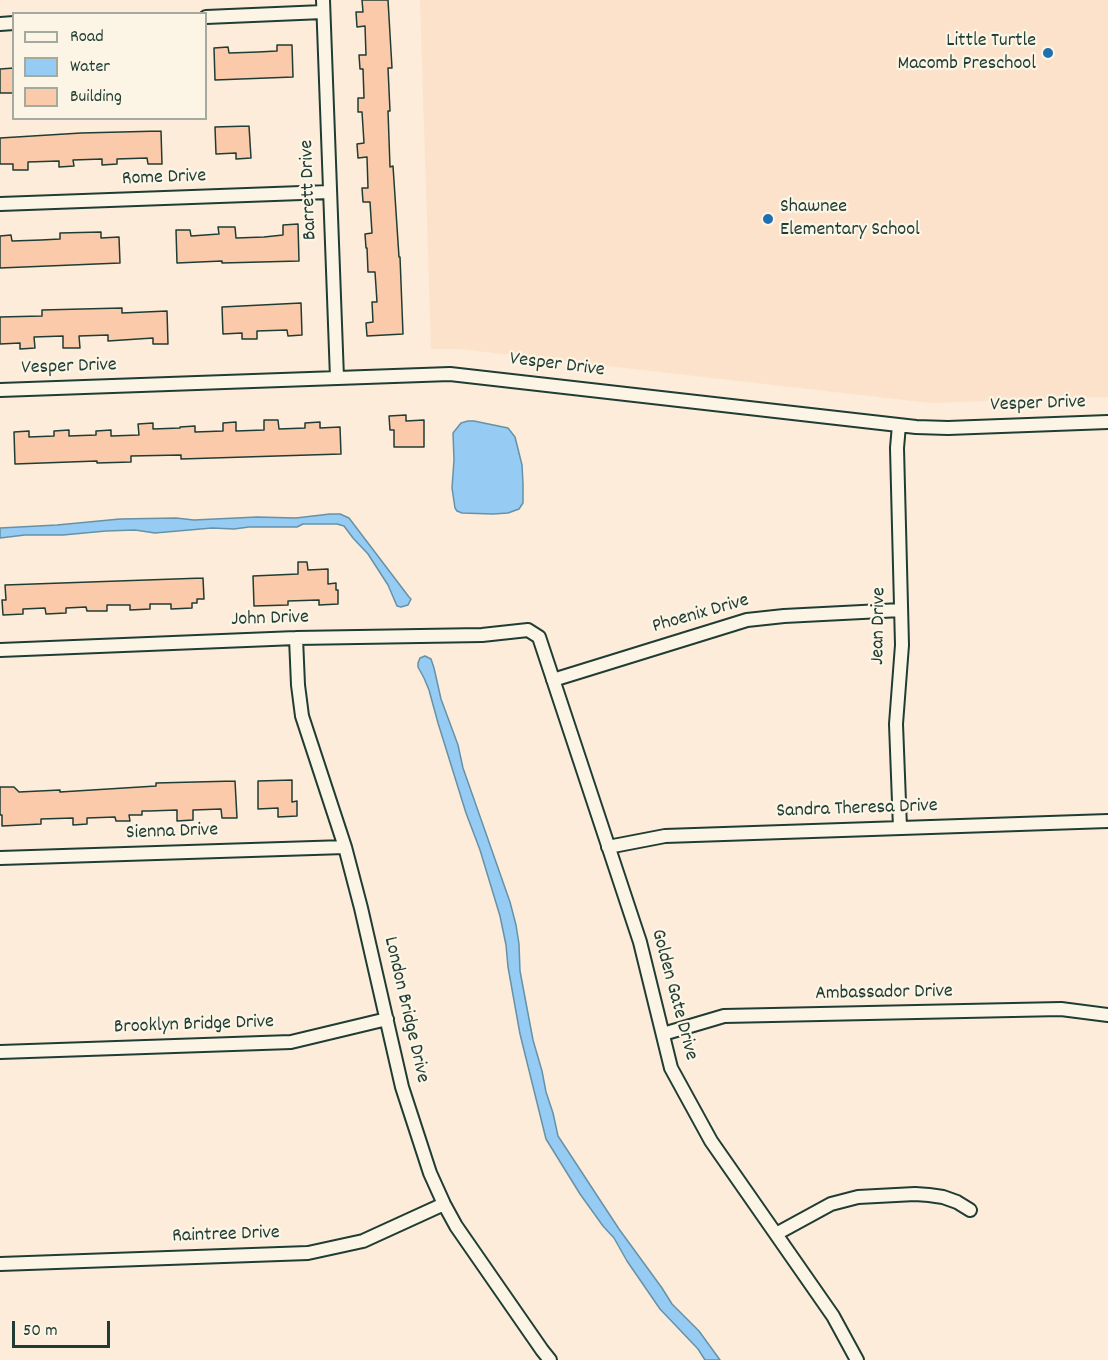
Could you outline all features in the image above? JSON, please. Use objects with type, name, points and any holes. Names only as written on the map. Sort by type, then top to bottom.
[{"type":"street","points":[[207,16],[323,6]]},
{"type":"street","name":"Barrett Drive","points":[[323,6],[337,378]]},
{"type":"street","name":"Rome Drive","points":[[0,204],[329,192]]},
{"type":"street","name":"Vesper Drive","points":[[0,390],[436,374],[465,375],[899,425],[948,428],[1108,422]]},
{"type":"street","name":"Jean Drive","points":[[899,425],[897,448],[902,645],[896,724],[900,828]]},
{"type":"street","name":"Phoenix Drive","points":[[553,680],[747,620],[901,610]]},
{"type":"street","name":"John Drive","points":[[0,650],[296,638],[482,635],[528,630],[539,637]]},
{"type":"street","name":"Golden Gate Drive","points":[[539,637],[640,942],[671,1068],[711,1141],[833,1316],[857,1360]]},
{"type":"street","name":"London Bridge Drive","points":[[296,638],[302,716],[345,847],[402,1087],[430,1173],[456,1226],[550,1360]]},
{"type":"street","name":"Sandra Theresa Drive","points":[[608,847],[665,836],[1108,821]]},
{"type":"street","name":"Sienna Drive","points":[[0,858],[345,847]]},
{"type":"street","name":"Ambassador Drive","points":[[663,1034],[724,1016],[1061,1010],[1108,1015]]},
{"type":"street","name":"Brooklyn Bridge Drive","points":[[0,1052],[291,1042],[387,1019]]},
{"type":"street","points":[[776,1234],[831,1204],[858,1197],[929,1195],[944,1197],[970,1210]]},
{"type":"street","name":"Raintree Drive","points":[[0,1264],[308,1253],[363,1241],[444,1204]]},
{"type":"shaded area","name":"Shawnee Elementary School","points":[[420,0],[1108,0],[1108,397],[930,403],[459,349],[431,349]]},
{"type":"water","points":[[468,421],[508,428],[515,437],[522,465],[523,503],[519,509],[508,513],[493,514],[462,513],[455,508],[452,488],[453,433],[461,423]]},
{"type":"water","points":[[340,514],[349,518],[411,599],[408,605],[397,606],[388,585],[368,554],[344,526],[337,524],[212,528],[155,533],[135,530],[106,531],[0,538],[0,528],[120,519],[296,518]]},
{"type":"water","points":[[425,656],[431,659],[463,768],[510,902],[516,925],[520,971],[533,1040],[558,1136],[672,1304],[699,1331],[720,1360],[705,1360],[698,1349],[660,1309],[614,1238],[580,1194],[546,1139],[520,1034],[500,916],[429,690],[418,667],[420,658]]},
{"type":"building","points":[[362,0],[388,0],[392,68],[388,68],[390,167],[393,166],[403,334],[367,336],[366,323],[373,322],[372,302],[377,302],[375,272],[368,272],[365,234],[372,233],[370,202],[363,202],[362,188],[368,188],[367,157],[358,158],[357,144],[364,143],[362,112],[358,112],[358,98],[364,98],[363,69],[360,69],[359,55],[366,55],[365,26],[357,27],[356,12],[363,12]]},
{"type":"building","points":[[277,45],[292,45],[293,77],[215,80],[214,48],[228,47],[229,53],[258,52],[277,51]]},
{"type":"building","points":[[12,68],[12,93],[0,93],[0,69]]},
{"type":"building","points":[[249,126],[251,158],[236,159],[236,153],[216,154],[215,127]]},
{"type":"building","points":[[161,131],[162,164],[148,164],[147,158],[117,159],[117,164],[102,165],[102,159],[73,160],[74,166],[59,167],[59,161],[28,162],[28,170],[13,170],[13,164],[0,164],[0,138]]},
{"type":"building","points":[[298,224],[299,261],[177,263],[176,230],[190,230],[191,236],[219,234],[218,227],[235,227],[236,238],[264,237],[283,235],[283,225]]},
{"type":"building","points":[[101,232],[101,238],[119,237],[120,263],[0,268],[0,236],[11,235],[12,241],[41,240],[60,239],[60,233]]},
{"type":"building","points":[[301,303],[302,335],[288,336],[287,330],[257,331],[257,339],[242,339],[242,333],[223,334],[222,307]]},
{"type":"building","points":[[122,308],[122,313],[167,311],[168,344],[153,344],[153,338],[108,341],[108,335],[79,336],[80,348],[63,348],[63,336],[34,337],[35,348],[20,349],[20,343],[0,344],[0,317],[42,316],[42,310]]},
{"type":"building","points":[[406,415],[406,421],[424,420],[424,447],[394,447],[394,430],[390,430],[389,416]]},
{"type":"building","points":[[264,420],[278,420],[279,429],[305,428],[305,423],[320,422],[320,428],[340,427],[341,454],[181,459],[181,455],[131,456],[131,462],[15,464],[14,432],[29,431],[29,437],[54,436],[54,431],[69,430],[69,436],[96,435],[96,431],[111,430],[111,436],[139,435],[138,424],[153,423],[153,429],[195,426],[195,432],[223,431],[223,423],[236,422],[236,431],[264,430]]},
{"type":"building","points":[[298,562],[307,562],[308,570],[328,569],[328,584],[336,583],[338,604],[319,605],[319,600],[288,601],[288,605],[254,606],[253,576],[298,574]]},
{"type":"building","points":[[203,578],[204,599],[197,599],[197,603],[192,603],[192,608],[171,609],[171,604],[150,604],[150,609],[130,610],[130,605],[107,605],[107,611],[87,611],[86,607],[66,608],[66,613],[46,614],[45,608],[23,609],[23,614],[3,615],[2,600],[6,600],[5,585]]},
{"type":"building","points":[[292,780],[292,802],[297,801],[297,816],[278,817],[278,808],[258,809],[258,781]]},
{"type":"building","points":[[235,781],[237,818],[222,818],[221,809],[193,810],[193,820],[177,821],[177,810],[142,811],[142,815],[129,815],[130,821],[116,821],[115,817],[87,818],[87,824],[73,825],[73,818],[41,819],[41,824],[2,826],[2,815],[0,815],[0,787],[14,787],[19,792],[60,790],[60,792],[156,786],[156,783]]},
{"type":"place","name":"Little Turtle Macomb Preschool","points":[[1048,53]]},
{"type":"place","name":"Shawnee Elementary School","points":[[768,219]]}]
